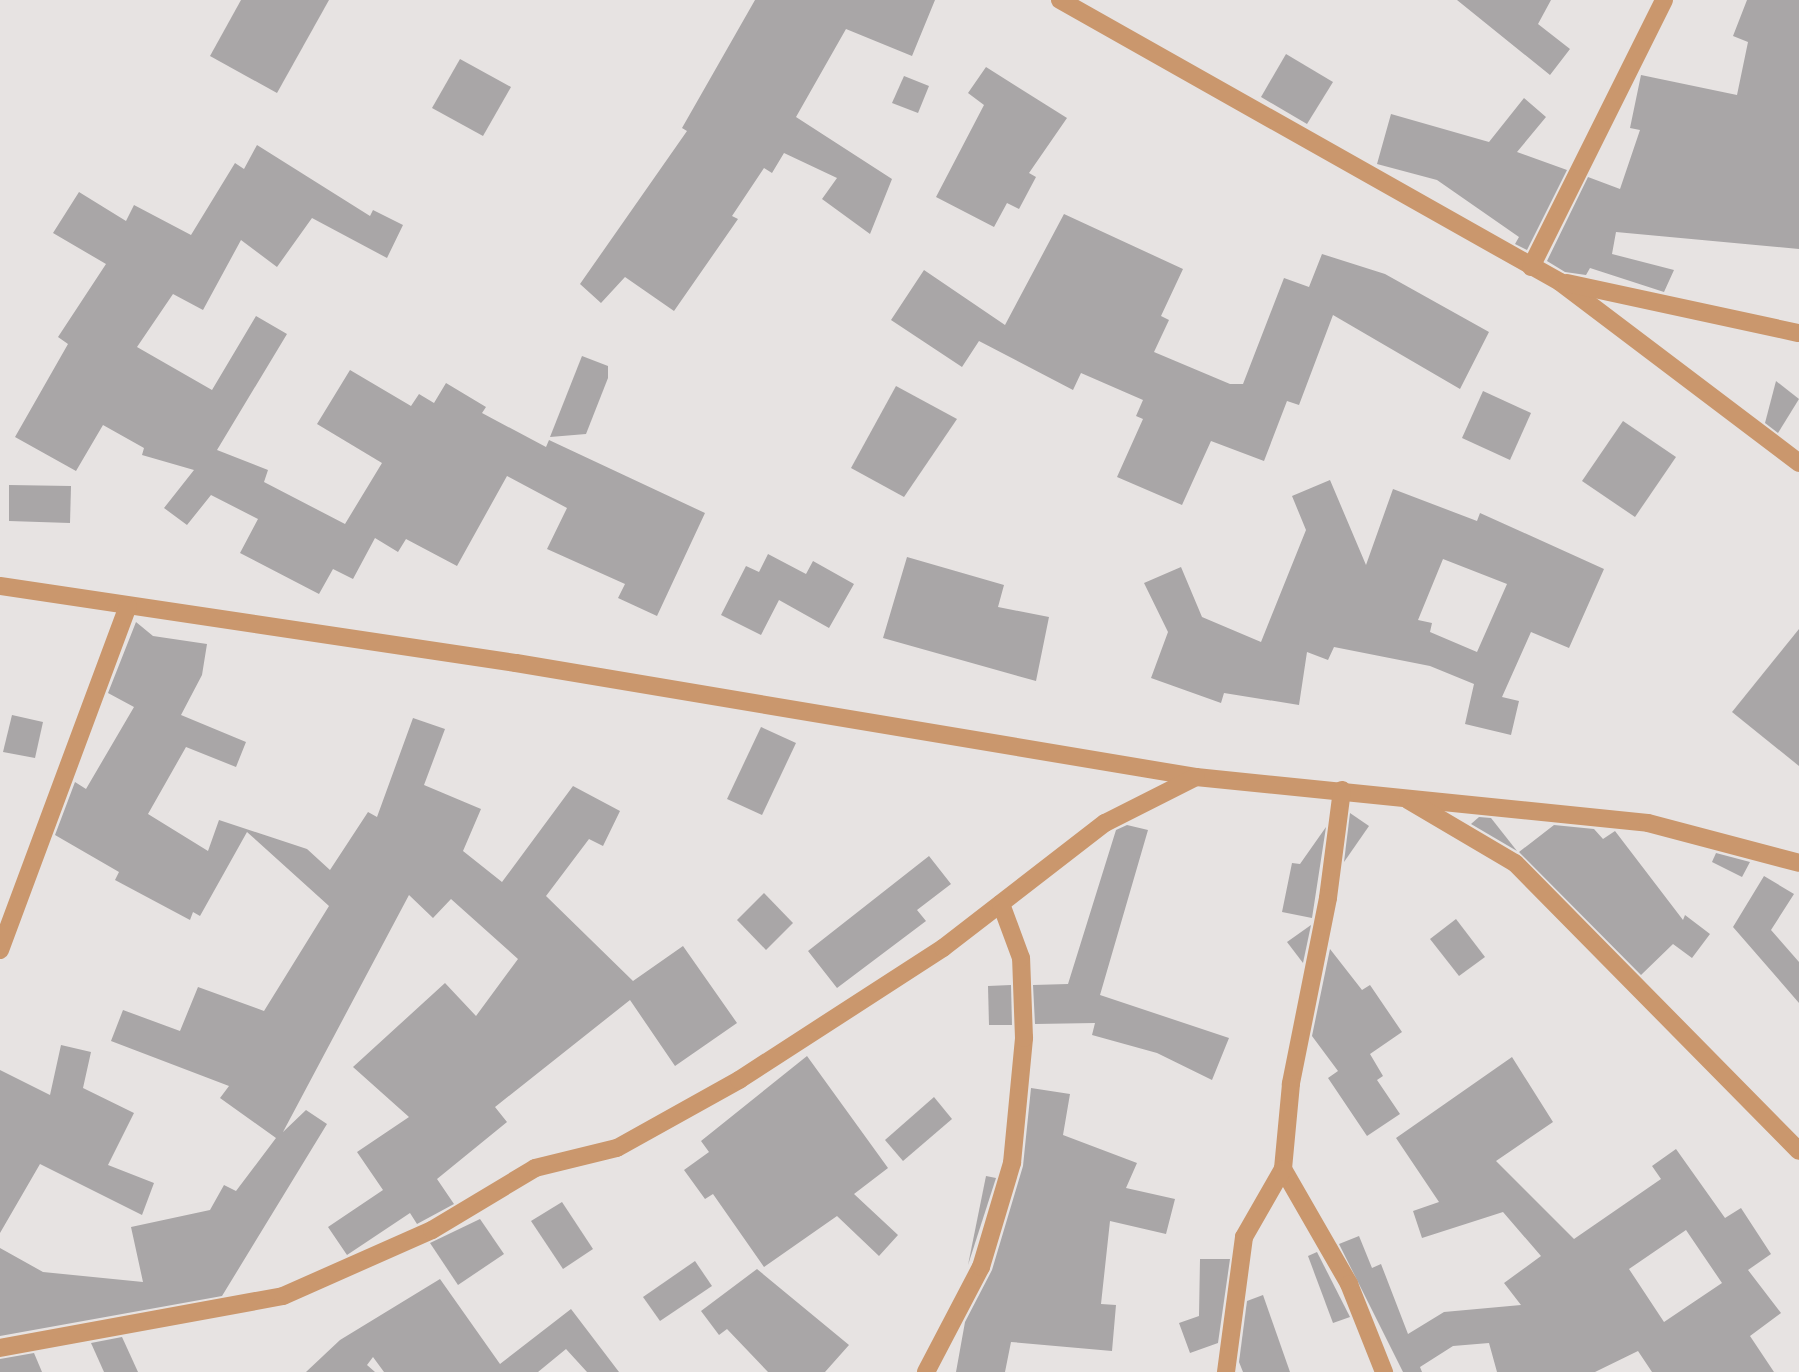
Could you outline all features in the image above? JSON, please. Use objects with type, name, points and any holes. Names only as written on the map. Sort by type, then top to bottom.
[{"type":"street","points":[[1060,0],[1560,282],[1799,463]]},
{"type":"street","points":[[1531,267],[1664,0]]},
{"type":"street","points":[[1560,282],[1799,333]]},
{"type":"street","points":[[0,586],[516,663],[1196,777],[1648,823],[1799,863]]},
{"type":"street","points":[[0,950],[128,606]]},
{"type":"street","points":[[0,1349],[283,1296],[432,1230],[535,1168],[617,1148],[739,1080],[1001,904],[1105,823],[1196,777]]},
{"type":"street","points":[[1226,1372],[1244,1237],[1283,1169],[1291,1084],[1328,898],[1342,790]]},
{"type":"street","points":[[1401,796],[1515,863],[1799,1151]]},
{"type":"street","points":[[926,1372],[981,1267],[1012,1163],[1022,998],[1021,958],[1001,904]]},
{"type":"street","points":[[1283,1169],[1349,1284],[1384,1372]]},
{"type":"building","points":[[241,0],[329,0],[277,93],[210,56]]},
{"type":"building","points":[[755,0],[935,0],[912,56],[846,29],[796,117],[892,179],[870,234],[822,199],[837,178],[784,153],[772,173],[764,168],[732,216],[738,219],[674,311],[625,277],[601,303],[580,284],[687,131],[682,128]]},
{"type":"building","points":[[1457,0],[1551,0],[1538,24],[1570,49],[1550,75]]},
{"type":"building","points":[[1747,0],[1799,0],[1799,249],[1616,232],[1612,254],[1674,270],[1664,292],[1590,268],[1586,275],[1565,272],[1547,261],[1588,177],[1620,189],[1640,130],[1630,128],[1641,75],[1737,95],[1748,42],[1733,36]]},
{"type":"building","points":[[1286,54],[1333,82],[1307,124],[1261,97]]},
{"type":"building","points":[[460,59],[511,87],[483,136],[432,108]]},
{"type":"building","points":[[986,67],[1067,118],[1029,173],[1036,177],[1019,209],[1007,203],[994,227],[936,197],[984,105],[968,93]]},
{"type":"building","points":[[904,76],[929,86],[918,113],[892,103]]},
{"type":"building","points":[[1524,98],[1546,117],[1517,152],[1567,170],[1527,250],[1515,244],[1519,237],[1437,180],[1377,164],[1391,114],[1489,142]]},
{"type":"building","points":[[257,145],[370,216],[373,210],[403,225],[387,258],[312,218],[277,267],[241,240],[203,310],[173,294],[137,347],[212,390],[256,316],[287,334],[217,450],[268,470],[264,482],[345,524],[382,463],[317,424],[350,370],[411,406],[419,394],[434,403],[446,383],[486,407],[482,413],[546,447],[549,440],[705,513],[657,616],[618,598],[625,584],[547,549],[567,508],[507,476],[457,566],[406,539],[398,552],[375,538],[353,579],[333,569],[319,594],[240,553],[258,519],[211,495],[187,525],[164,508],[194,470],[142,455],[144,448],[103,425],[76,471],[15,437],[68,344],[58,337],[106,264],[53,233],[79,192],[126,221],[134,205],[191,235],[235,163],[244,169]]},
{"type":"building","points":[[1064,214],[1183,269],[1161,316],[1169,320],[1154,352],[1230,384],[1243,384],[1284,278],[1309,287],[1322,254],[1385,274],[1489,332],[1460,389],[1333,315],[1299,405],[1287,401],[1264,461],[1211,441],[1182,505],[1117,477],[1143,419],[1136,416],[1143,400],[1081,373],[1073,390],[979,341],[962,367],[891,320],[924,270],[1005,325]]},
{"type":"building","points":[[582,356],[608,366],[608,378],[586,434],[550,437]]},
{"type":"building","points":[[1776,381],[1799,399],[1778,433],[1765,423]]},
{"type":"building","points":[[896,386],[957,419],[904,497],[851,468]]},
{"type":"building","points":[[1483,391],[1531,413],[1510,460],[1462,438]]},
{"type":"building","points":[[1623,421],[1676,457],[1635,517],[1582,481]]},
{"type":"building","points":[[1330,480],[1366,565],[1393,489],[1477,521],[1480,513],[1604,569],[1569,648],[1531,632],[1502,697],[1519,701],[1511,735],[1465,724],[1474,684],[1430,666],[1334,647],[1328,660],[1307,652],[1299,705],[1224,693],[1221,703],[1151,678],[1168,632],[1144,583],[1181,567],[1202,617],[1261,642],[1306,530],[1292,496]],"holes":[[[1443,559],[1507,584],[1477,652],[1430,632],[1432,623],[1418,620]]]},
{"type":"building","points":[[9,485],[71,486],[70,523],[9,521]]},
{"type":"building","points":[[768,554],[806,574],[813,561],[854,584],[829,628],[779,600],[761,635],[721,615],[746,566],[759,572]]},
{"type":"building","points":[[907,557],[1004,585],[998,607],[1049,617],[1036,681],[883,638]]},
{"type":"building","points":[[136,622],[153,636],[207,644],[202,675],[181,715],[246,742],[236,767],[186,747],[148,814],[208,851],[219,820],[307,849],[330,870],[368,812],[377,817],[413,718],[445,729],[424,785],[481,809],[463,851],[502,882],[573,786],[620,811],[603,846],[589,839],[546,896],[633,981],[683,946],[737,1023],[675,1066],[630,1000],[495,1107],[507,1122],[437,1179],[454,1204],[417,1224],[410,1213],[347,1255],[328,1227],[383,1190],[357,1152],[409,1117],[353,1067],[445,983],[476,1016],[518,959],[451,899],[433,918],[409,895],[283,1132],[306,1110],[327,1124],[222,1296],[0,1336],[0,1248],[43,1272],[143,1282],[131,1227],[210,1210],[224,1185],[236,1191],[276,1138],[220,1098],[229,1086],[111,1041],[123,1010],[180,1031],[198,987],[264,1011],[329,906],[247,832],[200,916],[193,912],[190,920],[115,880],[119,872],[55,835],[75,782],[86,789],[134,707],[108,693]]},
{"type":"building","points":[[1799,629],[1799,766],[1732,712]]},
{"type":"building","points":[[12,715],[43,722],[35,758],[3,752]]},
{"type":"building","points":[[761,727],[796,743],[762,815],[727,799]]},
{"type":"building","points":[[1350,813],[1369,826],[1344,862]]},
{"type":"building","points":[[1479,817],[1491,818],[1517,851],[1471,824]]},
{"type":"building","points":[[1127,825],[1148,830],[1100,995],[1229,1038],[1212,1080],[1157,1053],[1092,1035],[1095,1023],[1035,1024],[1033,985],[1068,984],[1116,830]]},
{"type":"building","points":[[1554,825],[1594,829],[1603,839],[1615,831],[1683,920],[1685,915],[1710,934],[1692,958],[1673,944],[1641,975],[1519,852]]},
{"type":"building","points":[[1326,827],[1312,918],[1282,912],[1292,863],[1300,864]]},
{"type":"building","points":[[1716,853],[1750,862],[1742,877],[1712,862]]},
{"type":"building","points":[[929,856],[951,884],[917,910],[926,921],[837,988],[808,951]]},
{"type":"building","points":[[1764,876],[1794,894],[1771,930],[1799,962],[1799,1003],[1733,927]]},
{"type":"building","points":[[764,893],[793,923],[766,950],[737,920]]},
{"type":"building","points":[[1456,919],[1485,957],[1459,976],[1430,939]]},
{"type":"building","points":[[1311,925],[1303,963],[1287,942]]},
{"type":"building","points":[[1330,949],[1362,990],[1370,985],[1402,1032],[1370,1054],[1383,1076],[1377,1080],[1400,1114],[1367,1136],[1328,1078],[1338,1071],[1312,1036]]},
{"type":"building","points":[[1011,985],[1012,1025],[989,1025],[988,986]]},
{"type":"building","points":[[61,1045],[91,1052],[83,1088],[134,1113],[108,1165],[154,1183],[142,1215],[40,1164],[0,1233],[0,1070],[50,1095]]},
{"type":"building","points":[[807,1056],[888,1168],[854,1194],[898,1235],[879,1256],[837,1216],[764,1267],[713,1194],[705,1199],[684,1170],[709,1152],[701,1141]]},
{"type":"building","points":[[1512,1057],[1553,1122],[1496,1161],[1574,1239],[1661,1179],[1652,1166],[1676,1149],[1725,1218],[1741,1208],[1771,1254],[1748,1270],[1781,1313],[1750,1336],[1774,1372],[1652,1372],[1638,1351],[1595,1372],[1497,1372],[1489,1343],[1453,1346],[1420,1367],[1422,1372],[1403,1372],[1339,1244],[1359,1236],[1372,1268],[1381,1264],[1408,1334],[1444,1312],[1521,1305],[1504,1283],[1541,1256],[1503,1212],[1422,1238],[1413,1211],[1439,1202],[1396,1138]],"holes":[[[1686,1230],[1722,1283],[1664,1322],[1629,1269]]]},
{"type":"building","points":[[1031,1088],[1070,1094],[1063,1135],[1137,1163],[1126,1188],[1175,1199],[1166,1234],[1110,1221],[1101,1304],[1116,1305],[1112,1351],[1011,1342],[1005,1372],[956,1372],[965,1322],[992,1270],[1023,1166]]},
{"type":"building","points":[[934,1097],[952,1119],[903,1161],[885,1140]]},
{"type":"building","points":[[986,1176],[996,1178],[968,1265]]},
{"type":"building","points":[[562,1202],[593,1249],[563,1269],[531,1221]]},
{"type":"building","points":[[480,1219],[504,1254],[458,1285],[430,1243]]},
{"type":"building","points":[[1317,1252],[1350,1317],[1333,1323],[1308,1256]]},
{"type":"building","points":[[1200,1259],[1230,1259],[1218,1343],[1190,1353],[1179,1323],[1199,1316]]},
{"type":"building","points":[[695,1261],[712,1286],[660,1321],[643,1297]]},
{"type":"building","points":[[757,1269],[849,1345],[825,1372],[768,1372],[727,1329],[719,1335],[701,1311]]},
{"type":"building","points":[[440,1279],[500,1364],[571,1309],[619,1372],[587,1372],[566,1349],[538,1372],[384,1372],[373,1357],[367,1365],[375,1372],[306,1372],[340,1340]]},
{"type":"building","points":[[1263,1295],[1290,1372],[1243,1372],[1239,1362],[1247,1301]]},
{"type":"building","points":[[122,1337],[138,1372],[104,1372],[91,1343]]},
{"type":"building","points":[[34,1353],[42,1372],[0,1372],[0,1359]]}]
